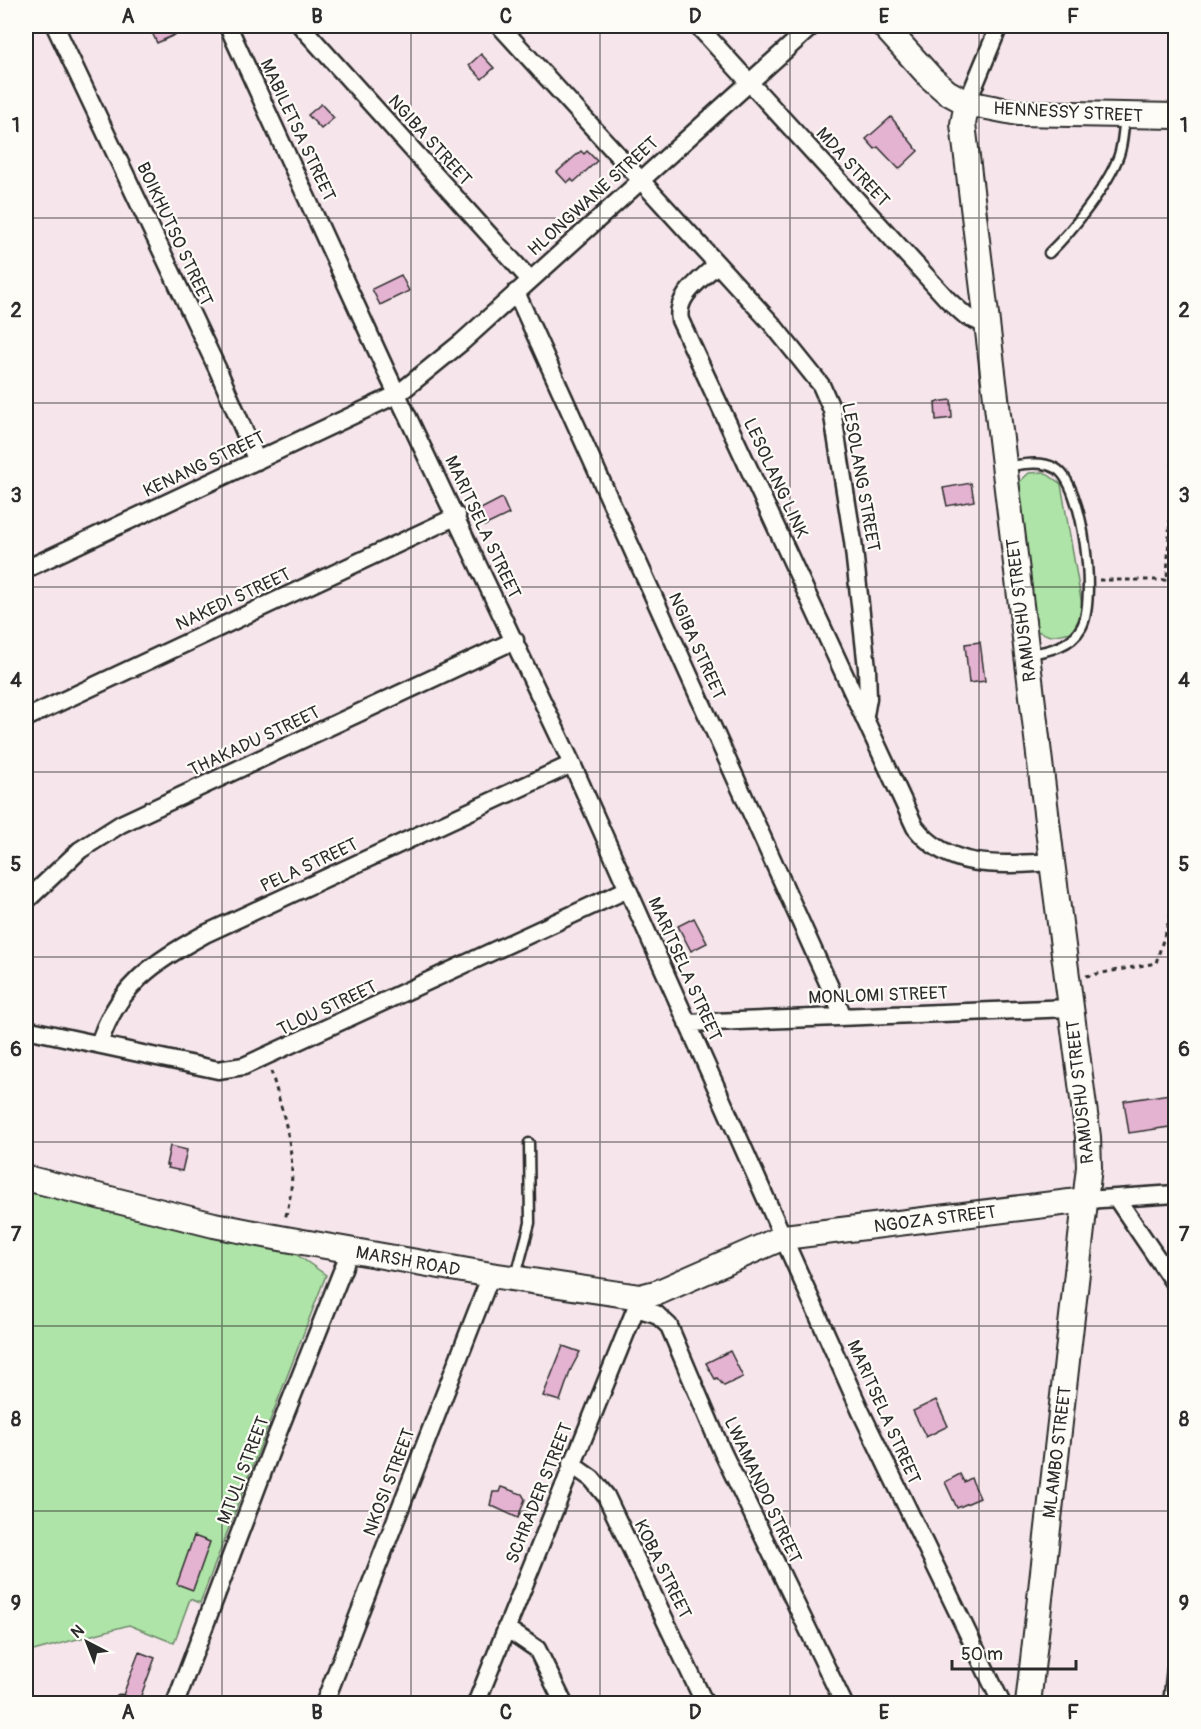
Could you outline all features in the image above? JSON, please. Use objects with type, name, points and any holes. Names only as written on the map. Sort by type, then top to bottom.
[{"type":"street","name":"BOIKHUTSO STREET","points":[[55,26],[218,370],[257,461]]},
{"type":"street","name":"MABILETSA STREET","points":[[228,26],[333,250]]},
{"type":"street","name":"NGIBA STREET","points":[[301,26],[530,280]]},
{"type":"street","name":"LESOLANG STREET","points":[[500,26],[772,324],[819,381],[832,410],[853,541],[865,649],[868,698],[865,715],[915,826],[931,844],[952,857],[968,862],[1015,864],[1052,862]]},
{"type":"street","name":"MDA STREET","points":[[698,26],[948,300],[966,316],[986,325]]},
{"type":"street","name":"HLONGWANE STREET","points":[[398,394],[429,370],[812,26]]},
{"type":"street","name":"HENNESSY STREET","points":[[884,26],[931,78],[967,103],[1018,113],[1176,116]]},
{"type":"street","name":"RAMUSHU STREET","points":[[999,26],[967,103],[963,124],[1026,655],[1088,1137],[1089,1167],[1086,1200]]},
{"type":"street","name":"MARITSELA STREET","points":[[333,250],[572,764],[895,1484],[1002,1704]]},
{"type":"street","name":"LESOLANG LINK","points":[[716,265],[682,300],[680,320],[865,715]]},
{"type":"street","name":"NGIBA STREET","points":[[516,292],[843,1016]]},
{"type":"street","name":"KENANG STREET","points":[[26,569],[398,394]]},
{"type":"street","name":"NAKEDI STREET","points":[[26,718],[457,516]]},
{"type":"street","name":"THAKADU STREET","points":[[26,901],[80,850],[122,824],[515,640]]},
{"type":"street","name":"PELA STREET","points":[[99,1044],[108,1017],[120,998],[149,970],[174,951],[216,929],[572,764]]},
{"type":"street","name":"TLOU STREET","points":[[26,1029],[218,1070],[244,1066],[628,889]]},
{"type":"street","name":"MONLOMI STREET","points":[[687,1023],[1070,1008]]},
{"type":"street","name":"MARSH ROAD","points":[[26,1178],[214,1225],[638,1303],[784,1237]]},
{"type":"street","points":[[1086,1200],[1176,1194]]},
{"type":"street","points":[[1117,1199],[1176,1286]]},
{"type":"street","name":"NGOZA STREET","points":[[784,1237],[1086,1200]]},
{"type":"street","name":"MLAMBO STREET","points":[[1028,1704],[1086,1200]]},
{"type":"street","name":"MTULI STREET","points":[[175,1704],[273,1445],[350,1251]]},
{"type":"street","name":"NKOSI STREET","points":[[324,1704],[491,1275]]},
{"type":"street","name":"SCHRADER STREET","points":[[476,1704],[571,1464],[638,1303]]},
{"type":"street","name":"LWAMANDO STREET","points":[[638,1303],[656,1314],[669,1326],[722,1451],[844,1704]]},
{"type":"street","name":"KOBA STREET","points":[[571,1464],[592,1479],[606,1496],[705,1704]]},
{"type":"street","points":[[506,1629],[524,1638],[537,1649],[564,1704]]},
{"type":"street","points":[[1172,1704],[1176,1668]]},
{"type":"lane","points":[[1049,253],[1072,230],[1111,171],[1122,143],[1125,115]]},
{"type":"lane","points":[[1005,467],[1047,465],[1064,474],[1077,502],[1089,580],[1087,618],[1080,630],[1070,641],[1055,648],[1026,655]]},
{"type":"lane","points":[[515,1279],[530,1223],[529,1143]]},
{"type":"path","points":[[1089,580],[1167,580],[1175,404]]},
{"type":"path","points":[[1067,979],[1156,963],[1176,897]]},
{"type":"path","points":[[267,1057],[293,1158],[289,1206],[280,1238]]},
{"type":"green space","points":[[1044,472],[1061,484],[1083,611],[1072,632],[1050,636],[1034,630],[1016,485],[1029,473]]},
{"type":"green space","points":[[26,1192],[284,1246],[326,1275],[200,1603],[190,1599],[174,1643],[129,1625],[26,1653]]},
{"type":"building","points":[[149,26],[194,26],[157,43]]},
{"type":"building","points":[[481,54],[494,68],[482,79],[469,65]]},
{"type":"building","points":[[321,104],[334,118],[321,129],[308,115]]},
{"type":"building","points":[[891,117],[918,151],[899,169],[878,147],[875,149],[866,139]]},
{"type":"building","points":[[581,151],[584,154],[587,151],[597,161],[574,182],[571,179],[567,183],[557,172]]},
{"type":"building","points":[[401,275],[409,291],[380,305],[372,289]]},
{"type":"building","points":[[951,400],[952,418],[936,420],[935,402]]},
{"type":"building","points":[[971,483],[974,501],[947,506],[943,488]]},
{"type":"building","points":[[502,498],[509,514],[484,526],[482,523],[479,525],[473,513]]},
{"type":"building","points":[[980,642],[985,681],[969,683],[965,644]]},
{"type":"building","points":[[694,918],[707,943],[691,951],[678,926]]},
{"type":"building","points":[[1176,1093],[1176,1126],[1129,1133],[1124,1101]]},
{"type":"building","points":[[170,1146],[187,1150],[182,1171],[168,1168],[169,1165],[166,1165]]},
{"type":"building","points":[[563,1346],[580,1352],[571,1369],[560,1401],[543,1396]]},
{"type":"building","points":[[730,1351],[743,1377],[724,1386],[717,1378],[715,1379],[706,1363]]},
{"type":"building","points":[[936,1400],[948,1426],[926,1437],[913,1411]]},
{"type":"building","points":[[960,1474],[964,1482],[971,1478],[980,1498],[957,1508],[945,1482]]},
{"type":"building","points":[[501,1487],[522,1494],[525,1499],[518,1518],[490,1505],[493,1492],[499,1492]]},
{"type":"building","points":[[194,1536],[210,1542],[193,1590],[177,1584]]},
{"type":"building","points":[[139,1652],[155,1658],[139,1701],[123,1695]]}]
